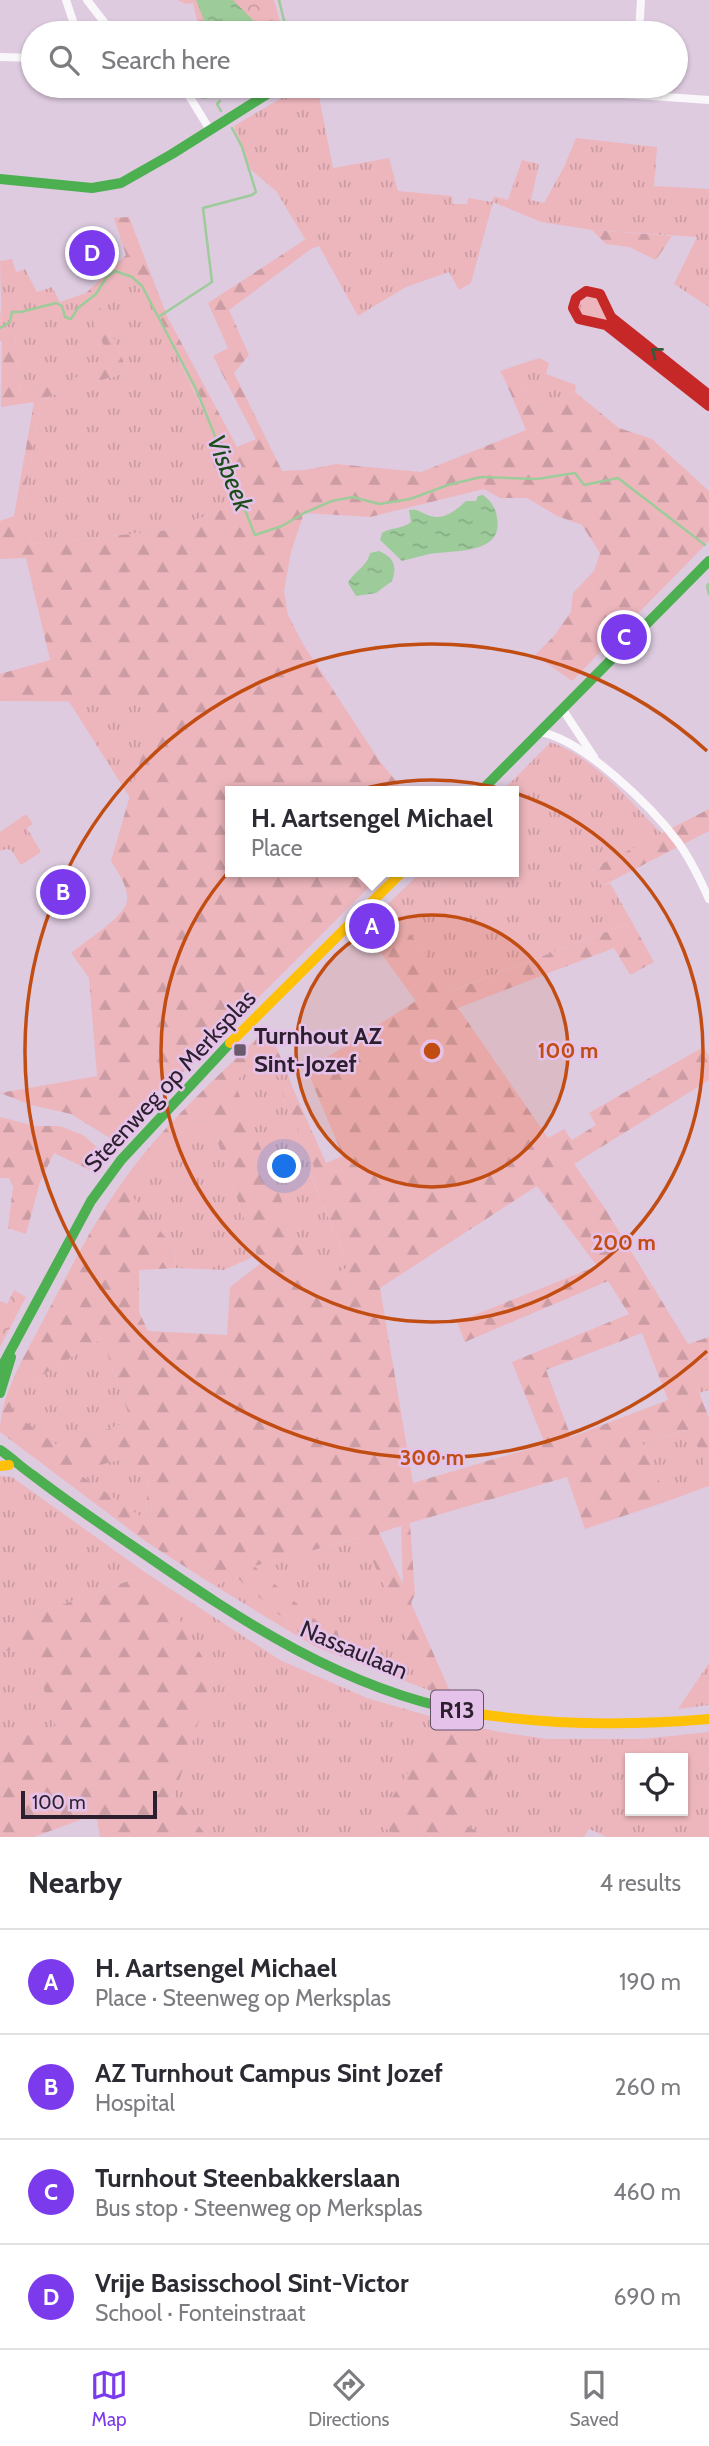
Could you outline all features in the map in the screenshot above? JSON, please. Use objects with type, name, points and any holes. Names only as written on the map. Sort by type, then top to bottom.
[{"type":"street","points":[[66,0],[72,21]]},
{"type":"street","points":[[87,0],[103,21]]},
{"type":"street","points":[[640,21],[641,0]]},
{"type":"street","points":[[0,57],[21,58]]},
{"type":"street","points":[[688,97],[709,100]]},
{"type":"street","points":[[190,98],[210,130]]},
{"type":"street","points":[[0,179],[92,188],[128,180],[261,98]]},
{"type":"street","points":[[709,395],[611,317],[600,294],[586,290],[576,298],[573,308],[579,319],[606,325],[709,405]]},
{"type":"street","points":[[486,786],[709,561]]},
{"type":"street","points":[[563,710],[598,762]]},
{"type":"street","points":[[540,732],[571,745],[598,762],[658,818],[695,867],[709,899]]},
{"type":"street","name":"Steenweg op Merksplas","points":[[0,1370],[91,1201],[121,1160],[206,1067],[397,877]]},
{"type":"street","name":"Steenweg op Merksplas","points":[[0,1393],[12,1351]]},
{"type":"street","name":"Nassaulaan","points":[[0,1450],[225,1608],[303,1653],[372,1685],[457,1710],[546,1723],[619,1726],[709,1719]]},
{"type":"street","name":"Nassaulaan","points":[[3,1464],[30,1473]]},
{"type":"green space","points":[[177,0],[274,0],[280,21],[197,21],[193,3],[186,4]]},
{"type":"green space","points":[[282,98],[319,98],[333,168],[389,158],[398,191],[452,196],[453,204],[467,204],[468,198],[492,202],[494,196],[508,200],[522,160],[539,164],[531,200],[544,203],[576,138],[657,147],[654,186],[709,189],[709,307],[674,284],[697,237],[592,230],[541,222],[493,202],[471,283],[459,290],[449,272],[406,287],[358,316],[319,246],[311,249],[276,191],[251,170],[234,126]]},
{"type":"green space","points":[[129,217],[167,316],[237,447],[256,439],[213,356],[228,348],[208,303],[306,239],[311,249],[229,310],[249,355],[234,373],[282,471],[336,464],[421,472],[526,430],[505,380],[516,375],[537,408],[575,392],[619,428],[652,439],[709,491],[709,541],[572,681],[535,655],[554,636],[571,612],[573,593],[594,571],[600,553],[582,525],[557,516],[527,498],[500,498],[484,489],[370,517],[304,513],[291,552],[284,591],[288,615],[303,644],[379,760],[400,786],[225,786],[225,877],[379,877],[185,1071],[150,1097],[110,1138],[71,1114],[31,1105],[0,1093],[97,1076],[89,978],[71,953],[112,922],[127,901],[125,886],[111,861],[157,702],[0,701],[0,674],[50,660],[26,558],[0,559],[0,521],[14,516],[34,402],[1,407],[0,306],[2,332],[15,332],[20,395],[113,366],[89,313],[100,307],[128,372],[41,399],[21,517],[32,544],[170,530],[246,500],[147,294],[124,277],[111,283],[97,301],[86,293],[126,255],[114,218]]},
{"type":"green space","points":[[592,230],[672,236],[656,260],[629,247],[606,244]]},
{"type":"green space","points":[[12,259],[16,272],[25,269],[37,292],[52,287],[60,302],[86,293],[97,301],[111,283],[124,277],[147,294],[246,500],[170,530],[32,544],[21,517],[41,399],[128,372],[100,307],[90,313],[114,366],[20,395],[15,333],[2,333],[0,261]]},
{"type":"green space","points":[[596,296],[608,319],[606,322],[580,315],[577,303],[582,297]]},
{"type":"green space","points":[[539,358],[549,363],[546,374],[576,385],[575,392],[537,408],[516,375],[505,380],[500,371]]},
{"type":"green space","points":[[68,700],[157,702],[130,798]]},
{"type":"green space","points":[[551,742],[567,749],[597,770],[662,834],[592,869],[602,886],[610,883],[632,922],[453,990],[387,905],[416,877],[519,877],[519,786],[507,786]]},
{"type":"green space","points":[[709,809],[709,831],[602,886],[592,869]]},
{"type":"green space","points":[[26,814],[33,824],[27,828],[41,852],[21,865],[11,850],[0,851],[0,832]]},
{"type":"green space","points":[[387,905],[454,990],[632,922],[654,962],[630,975],[614,948],[458,1008],[548,1138],[564,1129],[572,1140],[596,1125],[589,1113],[703,1047],[709,1056],[709,1080],[574,1164],[604,1207],[688,1344],[709,1337],[709,1357],[688,1364],[709,1418],[709,1473],[690,1430],[642,1442],[668,1501],[585,1529],[567,1477],[410,1523],[415,1594],[411,1603],[453,1698],[431,1691],[362,1537],[254,1566],[319,1623],[338,1630],[339,1642],[332,1653],[314,1646],[234,1575],[215,1586],[145,1541],[0,1432],[4,1405],[20,1365],[109,1201],[172,1122],[267,1028],[287,1071],[278,1077],[267,1057],[234,1082],[315,1283],[349,1267],[309,1170],[314,1167],[281,1091],[292,1086],[326,1163],[343,1156],[307,1070],[416,1001],[364,930],[368,926],[373,931],[376,927],[372,922]],"holes":[[[210,1120],[260,1264],[230,1287],[227,1335],[148,1331],[139,1312],[139,1270],[176,1268],[174,1248],[128,1191],[192,1122]],[[537,1186],[597,1266],[457,1322],[465,1342],[608,1281],[629,1314],[512,1362],[545,1444],[413,1483],[380,1288]],[[642,1333],[668,1400],[571,1437],[546,1370]],[[102,1338],[131,1421],[58,1446],[12,1412],[23,1387]],[[118,1460],[148,1476],[146,1520],[76,1472]],[[401,1526],[403,1584],[379,1533]]]},
{"type":"green space","points":[[267,1057],[278,1077],[287,1071],[292,1086],[281,1091],[315,1168],[309,1171],[349,1267],[315,1284],[233,1082]]},
{"type":"green space","points":[[0,1117],[35,1126],[59,1126],[83,1135],[98,1148],[90,1170],[54,1153],[40,1182],[26,1234],[8,1228],[13,1187],[9,1178],[0,1178]]},
{"type":"green space","points":[[210,1120],[257,1255],[224,1270],[176,1268],[174,1248],[127,1191],[192,1122]]},
{"type":"green space","points":[[14,1290],[26,1297],[0,1347],[0,1301],[7,1304]]},
{"type":"green space","points":[[102,1338],[131,1421],[58,1446],[11,1412],[23,1387]]},
{"type":"green space","points":[[709,1357],[709,1390],[699,1393],[688,1364]]},
{"type":"green space","points":[[691,1430],[709,1473],[709,1486],[668,1501],[642,1442]]},
{"type":"green space","points":[[118,1460],[148,1476],[146,1521],[75,1471]]},
{"type":"green space","points":[[0,1476],[12,1477],[146,1573],[280,1660],[367,1698],[443,1720],[547,1739],[642,1739],[709,1732],[709,1837],[607,1837],[589,1829],[584,1837],[487,1837],[462,1824],[376,1823],[401,1837],[208,1837],[174,1796],[214,1676],[142,1576],[0,1627]]},
{"type":"green space","points":[[363,1537],[431,1691],[332,1653],[339,1642],[338,1630],[319,1624],[253,1566]]},
{"type":"green space","points":[[234,1575],[314,1646],[215,1586]]},
{"type":"green space","points":[[142,1576],[164,1594],[214,1676],[174,1796],[208,1837],[100,1837],[96,1814],[34,1837],[0,1837],[0,1744],[56,1726],[29,1644],[0,1653],[0,1627]]},
{"type":"green space","points":[[29,1643],[56,1726],[0,1744],[0,1653]]},
{"type":"green space","points":[[709,1663],[709,1705],[678,1709]]},
{"type":"green space","points":[[443,1720],[495,1769],[462,1823],[487,1837],[401,1837],[375,1823]]},
{"type":"water","points":[[196,0],[233,0],[254,21],[204,21]]},
{"type":"water","points":[[483,495],[493,505],[497,518],[497,530],[493,539],[485,545],[402,561],[380,540],[382,533],[411,522],[409,510],[442,516],[466,501],[476,501],[478,496]]},
{"type":"water","points":[[379,551],[393,563],[392,581],[376,593],[356,596],[348,583],[370,553]]},
{"type":"waterway","points":[[279,0],[284,21]]},
{"type":"waterway","points":[[220,101],[217,104],[221,111]]},
{"type":"waterway","points":[[160,316],[212,282],[203,208],[256,192],[242,147],[232,128]]},
{"type":"waterway","name":"Visbeek","points":[[0,328],[10,322],[12,312],[56,303],[62,306],[65,317],[71,319],[78,308],[96,294],[106,278],[115,271],[132,277],[142,286],[196,389],[255,535],[282,526],[332,501],[353,497],[379,504],[410,499],[448,485],[481,477],[537,479],[575,473],[584,485],[618,478],[705,545]]},
{"type":"waterway","name":"Visbeek","points":[[709,584],[709,594]]},
{"type":"traffic: fast","points":[[0,179],[92,188],[121,183],[261,98]]},
{"type":"traffic: fast","points":[[486,786],[709,561]]},
{"type":"traffic: fast","points":[[0,1370],[91,1201],[121,1160],[230,1043]]},
{"type":"traffic: fast","points":[[0,1393],[11,1357]]},
{"type":"traffic: fast","points":[[0,1450],[74,1506],[255,1627],[335,1669],[376,1686],[418,1701],[462,1711]]},
{"type":"traffic: slow","points":[[230,1043],[397,877]]},
{"type":"traffic: slow","points":[[0,1466],[9,1465]]},
{"type":"traffic: slow","points":[[462,1711],[554,1722],[647,1723],[709,1719]]},
{"type":"traffic: jam","points":[[709,395],[611,317],[600,294],[586,291],[576,298],[573,308],[579,319],[606,325],[709,406]]},
{"type":"place","name":"Vrije Basisschool Sint-Victor","points":[[92,253]]},
{"type":"place","name":"Turnhout Steenbakkerslaan","points":[[624,637]]},
{"type":"place","name":"AZ Turnhout Campus Sint Jozef","points":[[63,892]]},
{"type":"place","name":"H. Aartsengel Michael","points":[[372,926]]},
{"type":"place","name":"Turnhout AZ Sint-Jozef","points":[[240,1050]]}]
